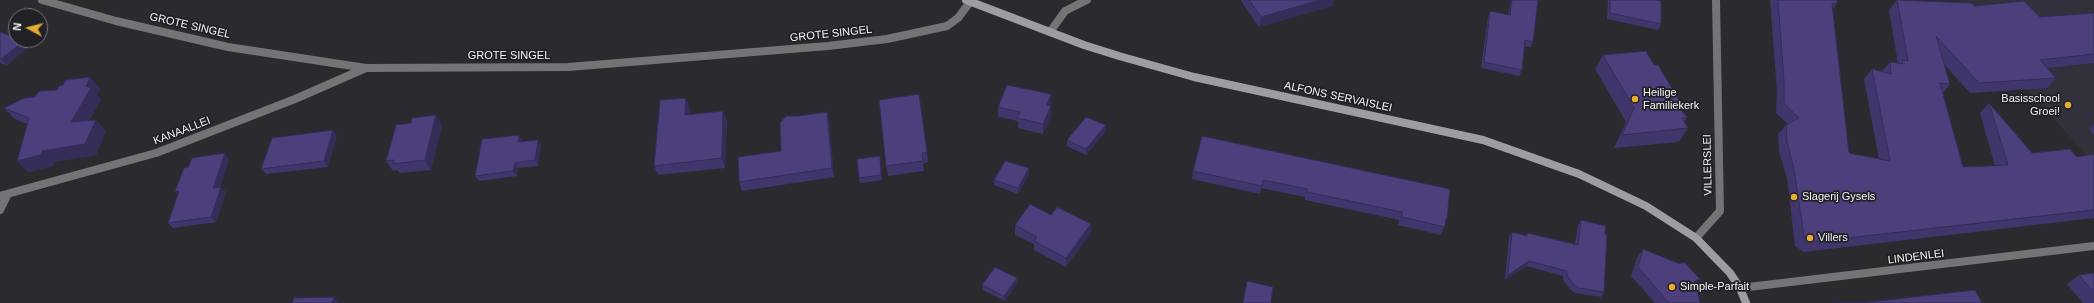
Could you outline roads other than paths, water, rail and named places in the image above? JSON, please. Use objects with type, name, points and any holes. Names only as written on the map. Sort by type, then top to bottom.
[{"type":"street","name":"GROTE SINGEL","points":[[42,0],[116,21],[228,47],[366,68],[568,67],[721,56],[828,46],[888,39],[947,26],[958,18],[968,1]]},
{"type":"street","points":[[1050,32],[1065,11],[1087,0]]},
{"type":"street","name":"VILLERSLEI","points":[[1696,238],[1720,211],[1716,0]]},
{"type":"street","name":"ALFONS SERVAISLEI","points":[[968,1],[1084,46],[1194,78],[1434,129],[1511,149],[1579,174],[1605,186],[1646,206],[1696,238]]},
{"type":"street","name":"KANAALLEI","points":[[4,195],[156,153],[302,97],[366,68]]},
{"type":"street","points":[[0,210],[4,195]]},
{"type":"street","points":[[1696,238],[1730,273],[1740,288],[1746,303]]},
{"type":"street","name":"LINDENLEI","points":[[1740,288],[2094,246]]},
{"type":"place","name":"Heilige Familiekerk","points":[[1635,99]]},
{"type":"place","name":"Basisschool Groei!","points":[[2068,105]]},
{"type":"place","name":"Slagerij Gysels","points":[[1794,197]]},
{"type":"place","name":"Villers","points":[[1810,238]]},
{"type":"place","name":"Simple-Parfait","points":[[1672,287]]}]
